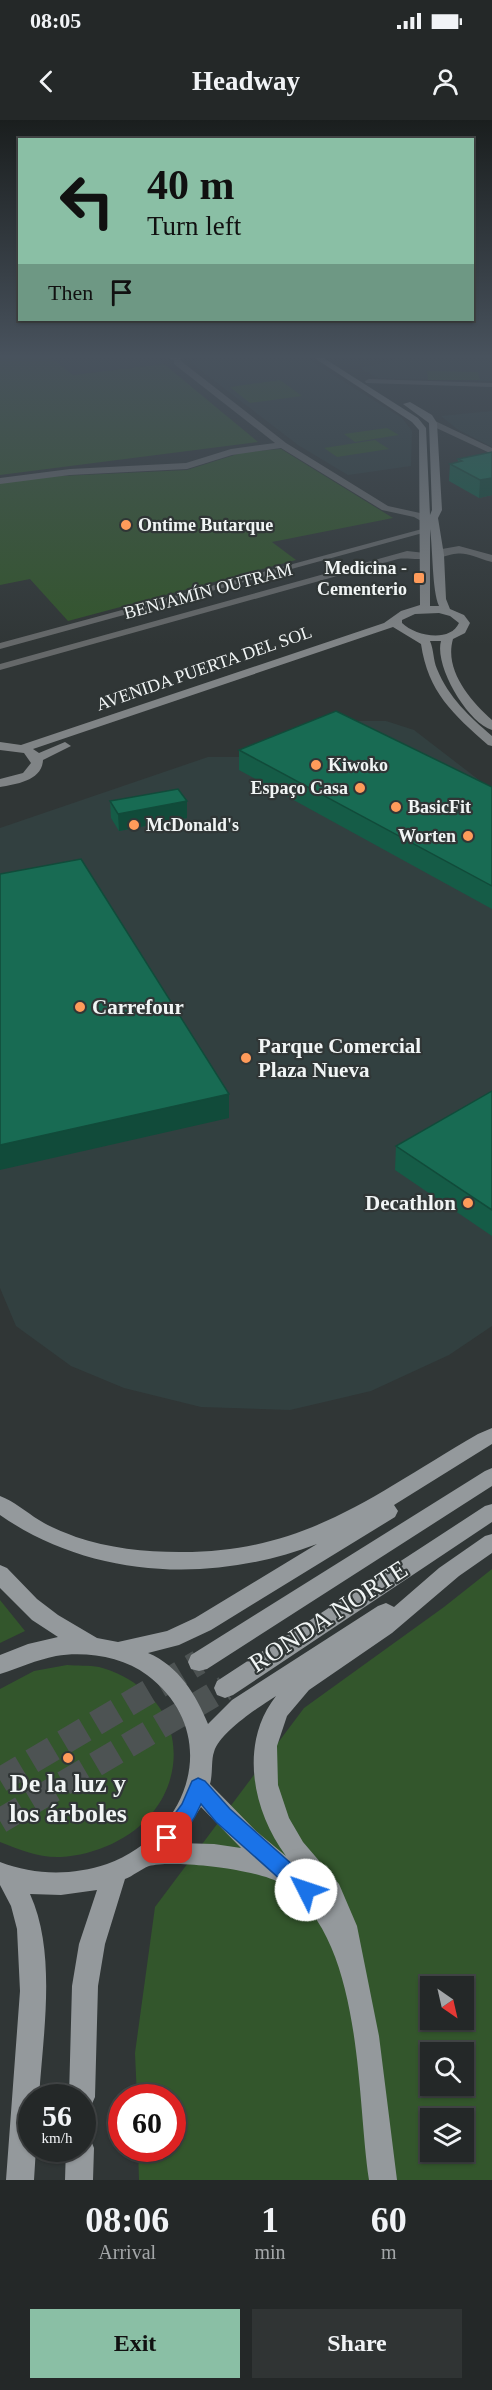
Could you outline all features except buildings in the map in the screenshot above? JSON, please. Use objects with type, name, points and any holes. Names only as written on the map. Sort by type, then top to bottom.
[{"type":"main road","points":[[423,453],[423,519],[433,541]]},
{"type":"main road","points":[[435,453],[437,510],[433,518],[433,541],[441,599],[446,611]]},
{"type":"main road","points":[[416,610],[425,607],[425,556],[433,541]]},
{"type":"main road","points":[[416,610],[446,611],[459,616],[465,623],[462,631],[448,637],[444,650],[451,675],[465,698],[492,726]]},
{"type":"main road","name":"AVENIDA PUERTA DEL SOL","points":[[23,748],[396,620],[416,610]]},
{"type":"main road","points":[[396,620],[398,628],[426,643],[430,667],[442,691],[458,713],[492,742]]},
{"type":"main road","name":"AVENIDA PUERTA DEL SOL","points":[[38,758],[52,750],[383,635],[448,637]]},
{"type":"main road","points":[[0,746],[23,748],[38,758],[37,768],[32,773],[15,781],[0,783]]},
{"type":"main road","points":[[0,1504],[12,1515],[47,1533],[78,1545],[128,1558],[202,1562],[236,1559],[275,1550],[324,1533],[381,1504],[492,1435]]},
{"type":"main road","points":[[0,1665],[39,1649],[68,1644],[108,1648],[171,1639],[203,1624],[346,1538],[492,1444]]},
{"type":"main road","name":"RONDA NORTE","points":[[199,1662],[492,1476]]},
{"type":"main road","name":"RONDA NORTE","points":[[225,1688],[492,1512]]},
{"type":"main road","name":"RONDA NORTE","points":[[203,1748],[223,1722],[240,1707],[492,1542]]},
{"type":"main road","points":[[351,1963],[349,1936],[342,1912],[317,1873],[294,1850],[271,1806],[264,1780],[264,1749],[275,1717],[290,1694],[310,1677],[385,1626],[454,1568]]},
{"type":"main road","points":[[0,1574],[29,1606],[51,1624],[151,1664],[177,1686],[195,1715],[203,1748],[203,1769],[189,1809],[167,1838],[147,1855],[115,1873],[80,1882],[44,1884],[3,1875]]},
{"type":"main road","points":[[198,1787],[259,1859],[292,1878],[306,1890],[343,1941],[359,1991],[383,2180]]},
{"type":"main road","points":[[147,1855],[213,1853],[259,1859]]},
{"type":"main road","points":[[81,2084],[85,1986],[92,1944],[115,1873]]},
{"type":"main road","points":[[3,1875],[23,1906],[29,1929],[33,1991],[20,2180]]},
{"type":"main road","points":[[79,2180],[80,2162]]},
{"type":"street","points":[[0,481],[34,476],[187,466],[227,453]]},
{"type":"street","points":[[296,453],[385,508],[417,515],[423,519]]},
{"type":"street","name":"BENJAMÍN OUTRAM","points":[[0,646],[402,537],[433,541]]},
{"type":"street","points":[[433,541],[448,549],[460,548]]},
{"type":"street","points":[[433,541],[492,559]]},
{"type":"street","name":"BENJAMÍN OUTRAM","points":[[0,667],[397,556],[407,554],[425,556]]},
{"type":"shaded area","points":[[312,453],[411,453],[411,466],[348,475]]},
{"type":"shaded area","name":"Parque Comercial Plaza Nueva","points":[[348,721],[386,721],[414,730],[492,790],[492,1326],[449,1355],[371,1391],[290,1410],[201,1407],[124,1388],[71,1366],[16,1326],[0,1288],[0,828],[208,757],[240,757]]},
{"type":"green space","points":[[0,453],[171,453],[0,475]]},
{"type":"green space","points":[[240,453],[288,453],[393,518],[272,542],[296,560],[68,621],[30,579],[0,585],[0,483],[41,477],[187,470]]},
{"type":"green space","points":[[331,453],[362,453],[337,457]]},
{"type":"green space","points":[[492,1569],[492,2180],[139,2180],[138,2162],[186,2162],[186,2084],[136,2084],[135,2053],[155,1907],[304,1708],[444,1607]]},
{"type":"green space","points":[[0,1600],[25,1631],[0,1643]]},
{"type":"green space","points":[[67,1665],[99,1667],[117,1673],[143,1690],[156,1702],[171,1732],[174,1748],[173,1765],[163,1797],[153,1812],[135,1830],[100,1849],[74,1856],[53,1857],[30,1853],[0,1842],[0,1689],[34,1671]]},
{"type":"tunnel","points":[[0,1780],[199,1662]]},
{"type":"tunnel","points":[[0,1821],[225,1688]]},
{"type":"place","name":"Ontime Butarque","points":[[126,525]]},
{"type":"place","name":"Medicina - Cementerio","points":[[419,578]]},
{"type":"place","name":"Kiwoko","points":[[316,765]]},
{"type":"place","name":"Espaço Casa","points":[[360,788]]},
{"type":"place","name":"BasicFit","points":[[396,807]]},
{"type":"place","name":"McDonald's","points":[[134,825]]},
{"type":"place","name":"Worten","points":[[468,836]]},
{"type":"place","name":"Carrefour","points":[[80,1007]]},
{"type":"place","name":"Parque Comercial Plaza Nueva","points":[[246,1058]]},
{"type":"place","name":"Decathlon","points":[[468,1203]]},
{"type":"place","name":"De la luz y los árboles","points":[[68,1758]]},
{"type":"route","points":[[167,1838],[189,1809],[198,1787],[223,1816],[306,1890]]}]
